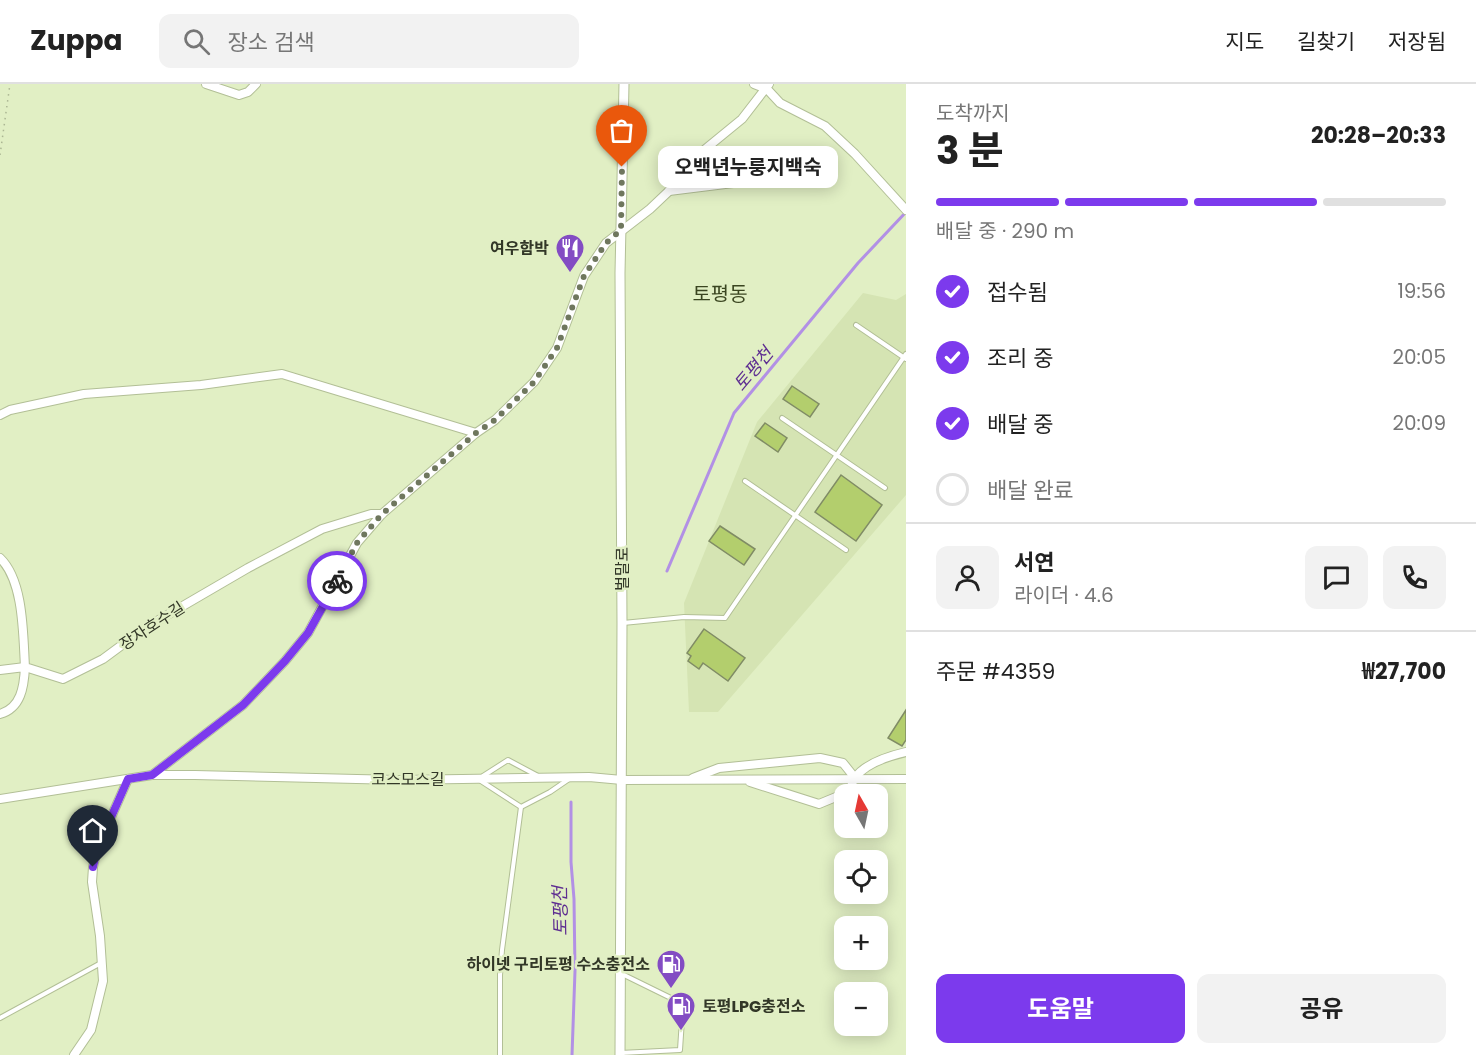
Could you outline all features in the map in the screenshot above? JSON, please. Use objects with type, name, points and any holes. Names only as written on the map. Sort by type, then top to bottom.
[{"type":"street","points":[[206,84],[239,96],[248,92],[256,84]]},
{"type":"street","name":"벌말로","points":[[620,1054],[621,230],[624,84]]},
{"type":"street","points":[[754,84],[768,87],[780,103],[825,126],[855,154],[905,209]]},
{"type":"street","points":[[152,775],[243,705],[285,661],[308,633],[357,543],[382,514],[476,433],[495,420],[519,398],[547,366],[565,327],[584,276],[606,243],[669,191],[698,155],[742,119],[768,87]]},
{"type":"street","points":[[669,191],[765,179],[790,155]]},
{"type":"street","points":[[0,415],[84,394],[201,386],[282,374],[476,433]]},
{"type":"street","name":"장자호수길","points":[[25,667],[63,679],[103,659],[145,628],[238,574],[322,529],[371,514],[382,514]]},
{"type":"street","points":[[0,558],[6,563],[18,594],[23,627],[25,667],[24,683],[15,706],[8,712],[0,714]]},
{"type":"street","points":[[0,670],[25,667]]},
{"type":"street","name":"코스모스길","points":[[745,780],[819,804],[848,792],[855,778],[873,764],[904,753]]},
{"type":"street","name":"코스모스길","points":[[688,780],[724,767],[820,758],[843,763],[855,778]]},
{"type":"street","name":"코스모스길","points":[[0,799],[152,775],[398,780],[589,777],[622,780],[906,779]]},
{"type":"street","points":[[74,1055],[91,1030],[103,981],[100,936],[92,882],[93,867],[97,849],[128,779]]},
{"type":"lane","points":[[622,623],[684,617],[725,618],[905,357],[856,325]]},
{"type":"lane","points":[[782,418],[885,488]]},
{"type":"lane","points":[[745,481],[846,550]]},
{"type":"lane","name":"코스모스길","points":[[904,753],[906,745]]},
{"type":"lane","points":[[521,807],[479,779],[508,760],[541,778]]},
{"type":"lane","points":[[521,807],[550,792],[570,778]]},
{"type":"lane","points":[[500,1055],[502,950],[521,807]]},
{"type":"lane","points":[[0,1018],[102,963]]},
{"type":"lane","points":[[620,973],[683,1004],[680,1050],[620,1054]]},
{"type":"path","points":[[0,155],[10,84]]},
{"type":"shaded area","points":[[863,293],[896,300],[906,294],[906,495],[718,712],[689,712],[684,603],[757,422]]},
{"type":"building","points":[[792,386],[819,404],[810,417],[783,399]]},
{"type":"building","points":[[765,423],[787,438],[778,452],[755,436]]},
{"type":"building","points":[[841,475],[882,505],[856,541],[815,512]]},
{"type":"building","points":[[720,526],[755,549],[744,565],[709,541]]},
{"type":"building","points":[[704,629],[745,658],[728,681],[703,663],[699,669],[688,661],[691,656],[687,653]]},
{"type":"building","points":[[906,710],[906,740],[902,746],[888,738]]},
{"type":"waterway","name":"토평천","points":[[667,571],[734,413],[858,263],[906,212]]},
{"type":"waterway","name":"토평천","points":[[571,802],[575,971],[572,1055]]},
{"type":"way so far","points":[[337,581],[357,543],[382,514],[476,433],[495,420],[519,398],[547,366],[557,348],[584,276],[606,243],[621,230],[622,167]]},
{"type":"place","name":"오백년누룽지백숙","points":[[622,167]]},
{"type":"place","name":"여우함박","points":[[570,274]]},
{"type":"place","name":"하이넷 구리토평 수소충전소","points":[[671,990]]},
{"type":"place","name":"토평LPG충전소","points":[[681,1032]]},
{"type":"district","name":"토평동","points":[[720,294]]},
{"type":"route","points":[[93,867],[97,849],[128,779],[152,775],[243,705],[308,633],[337,581]]}]
